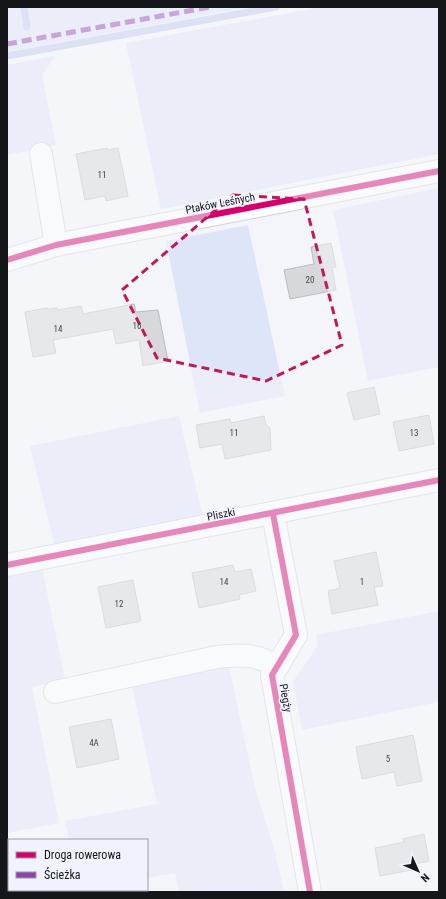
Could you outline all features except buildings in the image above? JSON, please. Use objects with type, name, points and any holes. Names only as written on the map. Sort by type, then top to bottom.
[{"type":"street","points":[[40,154],[56,245]]},
{"type":"street","name":"Ptaków Leśnych","points":[[7,260],[56,245],[439,171]]},
{"type":"street","name":"Pliszki","points":[[7,565],[274,514],[439,480]]},
{"type":"street","name":"Piegży","points":[[274,514],[296,635],[272,675],[310,892]]},
{"type":"street","points":[[55,692],[217,657],[243,654],[261,658],[278,666]]},
{"type":"highlighted area","points":[[233,195],[304,199],[342,345],[266,381],[157,358],[122,290]]},
{"type":"shaded area","points":[[7,7],[250,7],[7,52]]},
{"type":"shaded area","points":[[322,7],[439,7],[439,154],[161,209],[126,43]]},
{"type":"shaded area","points":[[55,56],[42,75],[56,145],[7,155],[7,65]]},
{"type":"shaded area","points":[[439,188],[439,367],[368,381],[333,210]]},
{"type":"shaded area","points":[[248,225],[285,396],[200,413],[166,241]]},
{"type":"shaded area","points":[[179,416],[203,517],[55,547],[30,446]]},
{"type":"shaded area","points":[[42,567],[65,680],[32,687],[59,823],[7,833],[7,574]]},
{"type":"shaded area","points":[[439,611],[439,702],[302,730],[293,682],[318,645],[316,635]]},
{"type":"shaded area","points":[[229,666],[254,784],[275,852],[284,892],[179,892],[175,873],[148,878],[148,839],[69,839],[65,821],[157,804],[132,686]]},
{"type":"waterway","points":[[24,7],[27,27]]},
{"type":"waterway","points":[[7,56],[276,7]]},
{"type":"marked path","points":[[7,44],[210,7]]},
{"type":"cycle path","points":[[7,260],[56,245],[439,171]]},
{"type":"cycle path","points":[[7,565],[439,480]]},
{"type":"cycle path","points":[[273,514],[296,635],[272,675],[310,892]]}]
